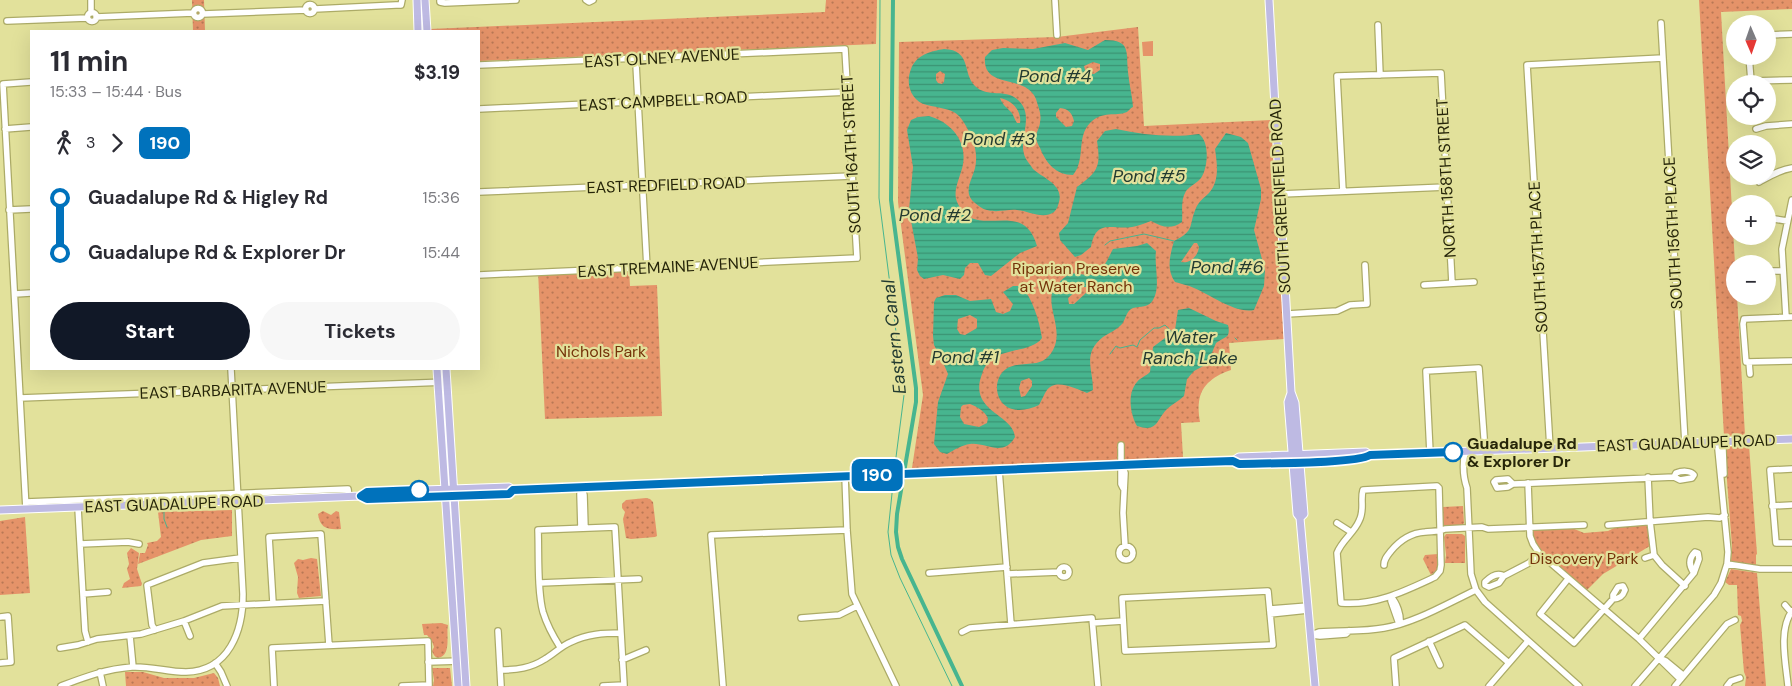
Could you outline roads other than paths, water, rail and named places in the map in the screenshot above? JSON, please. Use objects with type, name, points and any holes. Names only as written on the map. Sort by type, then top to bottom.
[{"type":"main road","points":[[417,0],[418,30]]},
{"type":"main road","points":[[425,0],[427,30]]},
{"type":"main road","name":"SOUTH GREENFIELD ROAD","points":[[1269,0],[1292,392],[1288,402],[1295,458]]},
{"type":"main road","points":[[437,370],[458,686]]},
{"type":"main road","points":[[446,370],[466,686]]},
{"type":"main road","points":[[1292,392],[1292,403],[1296,408],[1297,514],[1300,518],[1316,686]]},
{"type":"main road","name":"EAST GUADALUPE ROAD","points":[[0,510],[26,505],[78,508],[349,497],[361,496],[367,492],[509,494],[513,490],[845,476],[1233,461],[1239,464],[1366,452],[1370,455],[1792,439]]},
{"type":"main road","points":[[452,602],[460,601]]},
{"type":"street","points":[[91,0],[92,16]]},
{"type":"street","points":[[440,1],[516,0]]},
{"type":"street","points":[[586,0],[588,2],[593,0]]},
{"type":"street","points":[[1055,0],[1057,35]]},
{"type":"street","points":[[7,21],[194,13],[198,9],[202,10],[203,14],[309,5],[307,13],[311,14],[315,9],[402,2]]},
{"type":"street","name":"SOUTH 156TH PLACE","points":[[1661,23],[1685,443]]},
{"type":"street","points":[[1343,191],[1337,76],[1380,75],[1378,25]]},
{"type":"street","points":[[1776,35],[1792,34]]},
{"type":"street","name":"EAST OLNEY AVENUE","points":[[480,65],[845,49]]},
{"type":"street","name":"SOUTH 164TH STREET","points":[[845,49],[857,258]]},
{"type":"street","name":"SOUTH 157TH PLACE","points":[[1550,448],[1527,65],[1663,58]]},
{"type":"street","points":[[636,64],[647,268]]},
{"type":"street","points":[[1750,65],[1751,81],[1792,80]]},
{"type":"street","name":"NORTH 158TH STREET","points":[[1380,75],[1441,72],[1452,283]]},
{"type":"street","points":[[26,505],[3,84],[30,82]]},
{"type":"street","name":"EAST CAMPBELL ROAD","points":[[480,109],[848,92]]},
{"type":"street","points":[[1756,130],[1766,126],[1792,124]]},
{"type":"street","points":[[5,129],[30,128]]},
{"type":"street","points":[[1776,172],[1792,168]]},
{"type":"street","name":"EAST REDFIELD ROAD","points":[[480,192],[852,176]]},
{"type":"street","points":[[1280,194],[1446,187]]},
{"type":"street","points":[[1750,374],[1744,319],[1789,317],[1782,248],[1792,200]]},
{"type":"street","points":[[9,210],[30,210]]},
{"type":"street","points":[[1776,219],[1787,221]]},
{"type":"street","name":"EAST TREMAINE AVENUE","points":[[480,275],[857,258]]},
{"type":"street","points":[[1287,314],[1337,311],[1350,305],[1367,304],[1365,265]]},
{"type":"street","points":[[1776,271],[1783,271]]},
{"type":"street","points":[[1424,285],[1474,282]]},
{"type":"street","points":[[15,294],[30,293]]},
{"type":"street","points":[[1748,362],[1792,360]]},
{"type":"street","points":[[1430,453],[1426,371],[1480,368],[1485,451]]},
{"type":"street","points":[[61,686],[100,672],[133,667],[190,672],[215,663],[235,640],[239,628],[242,605],[230,370]]},
{"type":"street","name":"EAST BARBARITA AVENUE","points":[[20,398],[446,382]]},
{"type":"street","points":[[1635,686],[1714,596],[1721,583],[1727,564],[1728,546],[1718,449],[1720,442]]},
{"type":"street","points":[[1121,445],[1122,465],[1120,484],[1123,488],[1125,546]]},
{"type":"street","points":[[1466,451],[1469,482],[1467,488],[1471,574],[1476,590],[1485,602],[1579,686]]},
{"type":"street","points":[[1792,469],[1770,470],[1776,543],[1792,543]]},
{"type":"street","points":[[999,470],[1010,624]]},
{"type":"street","points":[[845,476],[852,594],[896,686]]},
{"type":"street","points":[[1513,484],[1674,476]]},
{"type":"street","points":[[1648,477],[1654,555],[1662,566],[1685,586]]},
{"type":"street","points":[[1528,483],[1530,527],[1533,544],[1539,553],[1568,580],[1640,639],[1659,658],[1666,661],[1678,682],[1727,624],[1735,620]]},
{"type":"street","points":[[582,487],[584,495],[583,528]]},
{"type":"street","points":[[1438,487],[1440,531],[1441,565],[1439,573],[1435,577],[1391,597],[1341,603],[1336,557],[1340,546],[1361,516],[1363,490],[1438,487]]},
{"type":"street","name":"EAST GUADALUPE ROAD","points":[[26,505],[348,488],[349,497]]},
{"type":"street","points":[[1772,506],[1792,505]]},
{"type":"street","points":[[78,508],[85,631],[88,642]]},
{"type":"street","points":[[1608,525],[1708,517],[1720,518],[1726,515]]},
{"type":"street","points":[[1337,523],[1351,532]]},
{"type":"street","points":[[1384,565],[1385,559],[1397,544],[1406,537],[1420,532],[1584,525]]},
{"type":"street","points":[[560,648],[543,612],[538,530],[616,527],[624,685],[603,686]]},
{"type":"street","points":[[723,686],[711,535],[847,530]]},
{"type":"street","points":[[273,603],[269,538],[321,534],[329,646]]},
{"type":"street","points":[[80,544],[128,542],[139,544]]},
{"type":"street","points":[[1504,576],[1529,563],[1539,553]]},
{"type":"street","points":[[1645,558],[1654,555]]},
{"type":"street","points":[[155,630],[152,625],[148,586],[203,563],[240,558]]},
{"type":"street","points":[[1727,564],[1760,570],[1792,569]]},
{"type":"street","points":[[929,574],[1007,571],[1059,572]]},
{"type":"street","points":[[1640,639],[1694,573]]},
{"type":"street","points":[[540,582],[640,579]]},
{"type":"street","points":[[1568,580],[1540,614],[1574,643],[1613,599]]},
{"type":"street","points":[[1311,635],[1346,634],[1349,631],[1385,628],[1400,624],[1476,590]]},
{"type":"street","points":[[1268,591],[1270,611],[1273,645],[1126,652],[1122,598],[1268,591]]},
{"type":"street","points":[[83,594],[108,592]]},
{"type":"street","points":[[1391,597],[1394,611],[1400,624]]},
{"type":"street","points":[[60,648],[97,639],[130,636],[155,630],[222,606],[326,600]]},
{"type":"street","points":[[1785,605],[1792,611],[1786,621],[1784,631],[1788,686]]},
{"type":"street","points":[[801,618],[839,615],[857,606]]},
{"type":"street","points":[[1270,611],[1308,608]]},
{"type":"street","points":[[0,617],[8,616],[11,662],[0,663]]},
{"type":"street","points":[[962,632],[970,628],[1092,618],[1098,686]]},
{"type":"street","points":[[184,621],[190,636]]},
{"type":"street","points":[[1093,623],[1123,621]]},
{"type":"street","points":[[1396,686],[1394,658],[1465,625],[1509,663]]},
{"type":"street","points":[[498,631],[501,686]]},
{"type":"street","points":[[500,670],[516,670],[537,664],[572,641],[591,635],[621,633]]},
{"type":"street","points":[[130,636],[133,667]]},
{"type":"street","points":[[274,686],[272,648],[428,641],[428,685],[402,686]]},
{"type":"street","points":[[1429,641],[1440,665]]},
{"type":"street","points":[[1489,686],[1528,641]]},
{"type":"street","points":[[622,660],[646,650]]},
{"type":"street","points":[[428,662],[464,661]]},
{"type":"street","points":[[215,663],[227,686]]},
{"type":"street","points":[[100,672],[103,686]]},
{"type":"street","points":[[1727,686],[1731,681],[1740,678]]},
{"type":"water","name":"Pond #4","points":[[1105,40],[1119,42],[1123,45],[1127,53],[1128,76],[1133,107],[1127,112],[1100,116],[1090,123],[1083,135],[1079,163],[1073,175],[1062,173],[1052,167],[1042,153],[1036,138],[1040,124],[1040,113],[1036,99],[1031,91],[1023,86],[990,74],[986,67],[985,57],[992,50],[1003,48],[1033,49],[1065,43],[1088,50]],"holes":[[[1093,62],[1100,64],[1100,70],[1094,74],[1086,73],[1084,66]],[[1060,108],[1068,110],[1071,114],[1074,121],[1072,126],[1066,127],[1056,117],[1056,113]]]},
{"type":"water","name":"Pond #3","points":[[944,49],[959,53],[963,58],[971,81],[980,90],[1010,95],[1020,102],[1026,116],[1023,152],[1033,169],[1056,186],[1060,196],[1054,212],[1041,215],[1017,210],[985,210],[971,198],[969,188],[975,167],[976,152],[966,126],[959,116],[952,111],[921,103],[913,96],[909,86],[909,75],[916,60],[924,54]],"holes":[[[940,71],[945,74],[942,84],[936,80],[936,74]],[[1000,98],[1008,101],[1018,110],[1020,123],[1017,123]]]},
{"type":"water","name":"Pond #2","points":[[929,116],[950,127],[960,140],[964,155],[957,184],[956,199],[966,215],[976,220],[1011,221],[1021,224],[1030,231],[1037,246],[1020,253],[991,276],[985,275],[978,263],[970,263],[965,268],[964,275],[960,279],[943,275],[924,279],[917,270],[918,258],[909,210],[913,167],[907,130],[911,120]]},
{"type":"water","name":"Pond #5","points":[[1116,129],[1158,135],[1199,134],[1205,143],[1207,155],[1205,168],[1201,178],[1184,195],[1182,222],[1170,227],[1151,221],[1125,228],[1106,227],[1097,232],[1091,247],[1075,257],[1060,240],[1059,233],[1068,223],[1077,187],[1094,173],[1099,157],[1097,141],[1105,131]]},
{"type":"water","name":"Pond #6","points":[[1226,133],[1241,137],[1248,143],[1261,189],[1261,199],[1254,230],[1265,270],[1264,286],[1254,310],[1232,307],[1192,287],[1175,282],[1170,272],[1170,257],[1174,241],[1189,230],[1197,206],[1215,183],[1217,172],[1215,149]],"holes":[[[1194,243],[1197,243],[1199,247],[1195,256],[1190,261],[1181,262]]]},
{"type":"water","points":[[1147,243],[1156,251],[1157,289],[1151,303],[1131,309],[1120,326],[1103,337],[1093,349],[1090,362],[1093,390],[1087,393],[1072,387],[1056,385],[1047,390],[1039,405],[1024,410],[1017,410],[1004,405],[1000,400],[997,389],[997,383],[1002,373],[1012,366],[1038,363],[1053,350],[1057,335],[1051,297],[1054,287],[1069,275],[1091,275],[1096,273],[1104,266],[1113,249]],"holes":[[[1081,287],[1086,287],[1087,292],[1074,304],[1069,304],[1068,298]],[[1029,378],[1032,381],[1032,386],[1025,396],[1021,397],[1019,388],[1021,381]]]},
{"type":"water","name":"Pond #1","points":[[1013,286],[1021,286],[1035,310],[1042,338],[1028,347],[993,358],[987,365],[980,380],[979,391],[984,403],[1010,426],[1015,437],[1005,447],[1000,448],[970,444],[947,454],[940,452],[934,444],[938,402],[948,374],[934,345],[934,302],[936,298],[945,295],[956,295],[970,301],[991,299],[996,312],[1003,314],[1010,311],[1013,304],[1003,292]],"holes":[[[970,315],[977,319],[977,328],[965,335],[960,334],[957,329],[958,319]],[[970,404],[985,413],[988,418],[987,423],[979,427],[964,424],[960,417],[961,407]]]},
{"type":"water","name":"Water Ranch Lake","points":[[1189,308],[1228,325],[1229,333],[1216,343],[1205,365],[1194,371],[1187,379],[1184,396],[1168,408],[1153,426],[1144,428],[1137,426],[1131,404],[1134,387],[1138,381],[1150,372],[1153,347],[1171,331],[1175,330],[1178,310]]},
{"type":"waterway","points":[[880,0],[879,198],[904,395],[895,465]]},
{"type":"waterway","name":"Eastern Canal","points":[[893,0],[891,200],[916,388],[916,402],[897,514],[896,532],[902,559],[962,686]]},
{"type":"waterway","points":[[1105,245],[1110,241],[1144,234],[1174,241]]},
{"type":"waterway","points":[[1110,354],[1116,346],[1120,348],[1133,345],[1137,347],[1140,340],[1154,328],[1165,325],[1171,331]]},
{"type":"waterway","points":[[893,484],[888,532],[891,555],[900,578],[952,686]]},
{"type":"waterway","points":[[164,509],[164,519],[167,527]]},
{"type":"place","name":"Guadalupe Rd & Explorer Dr","points":[[1453,452]]},
{"type":"park label","name":"Riparian Preserve at Water Ranch","points":[[1076,277]]},
{"type":"park label","name":"Nichols Park","points":[[601,351]]},
{"type":"park label","name":"Discovery Park","points":[[1584,558]]}]
